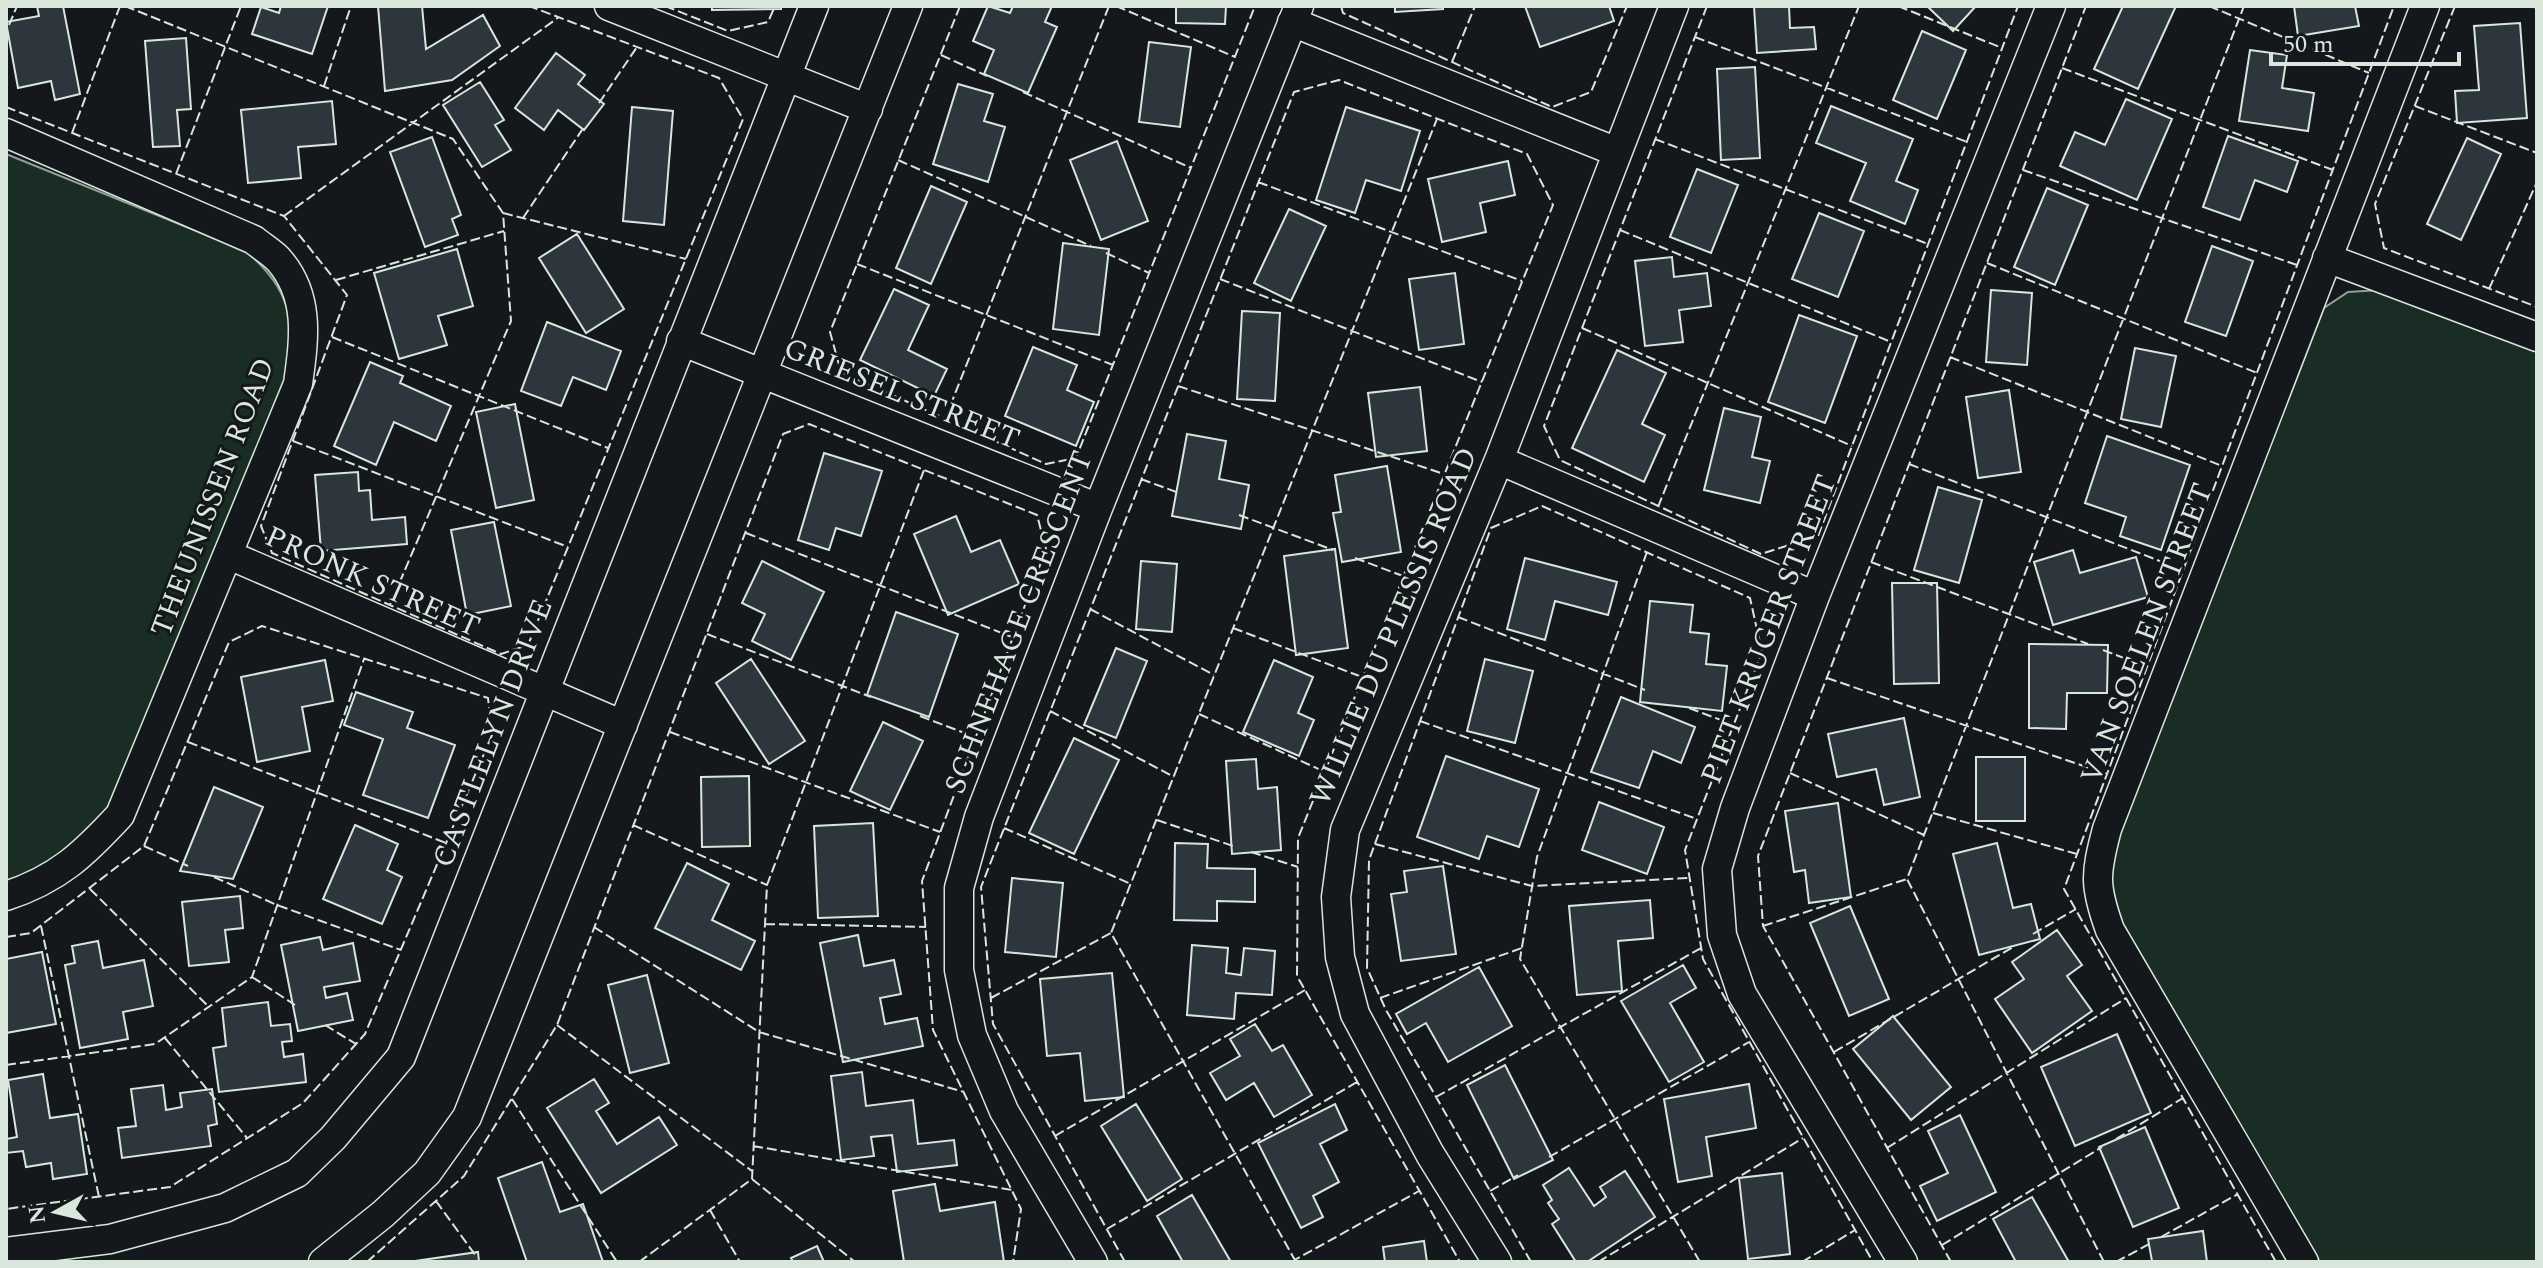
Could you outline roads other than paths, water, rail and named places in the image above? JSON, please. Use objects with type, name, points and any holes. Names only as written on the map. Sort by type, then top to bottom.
[{"type":"street","points":[[609,6],[868,109]]},
{"type":"street","name":"CASTLELYN DRIVE","points":[[6,1252],[110,1239],[225,1208],[297,1173],[333,1138],[401,1057],[814,6]]},
{"type":"street","points":[[323,1262],[383,1214],[427,1173],[467,1117],[908,6]]},
{"type":"street","name":"WILLIE DU PLESSIS ROAD","points":[[1497,1262],[1430,1154],[1355,1014],[1340,957],[1336,897],[1345,830],[1499,460],[1674,6]]},
{"type":"street","name":"PIET KRUGER STREET","points":[[1903,1262],[1742,994],[1722,935],[1717,869],[1735,808],[1815,596],[2051,6]]},
{"type":"street","name":"VAN SOELEN STREET","points":[[2304,1262],[2110,930],[2099,900],[2097,867],[2107,829],[2425,6]]},
{"type":"street","points":[[1295,14],[1617,152]]},
{"type":"street","name":"SCHNEHAGE CRESCENT","points":[[1093,1262],[1004,1111],[972,1035],[959,970],[959,888],[979,817],[1098,508],[1295,14]]},
{"type":"street","name":"THEUNISSEN ROAD","points":[[6,133],[254,240],[278,260],[299,295],[305,335],[298,384],[120,815],[88,851],[58,873],[6,896]]},
{"type":"street","points":[[2327,258],[2537,337]]},
{"type":"street","name":"GRIESEL STREET","points":[[681,341],[1098,508]]},
{"type":"street","points":[[1499,460],[1815,596]]},
{"type":"street","name":"PRONK STREET","points":[[229,555],[623,725]]}]
